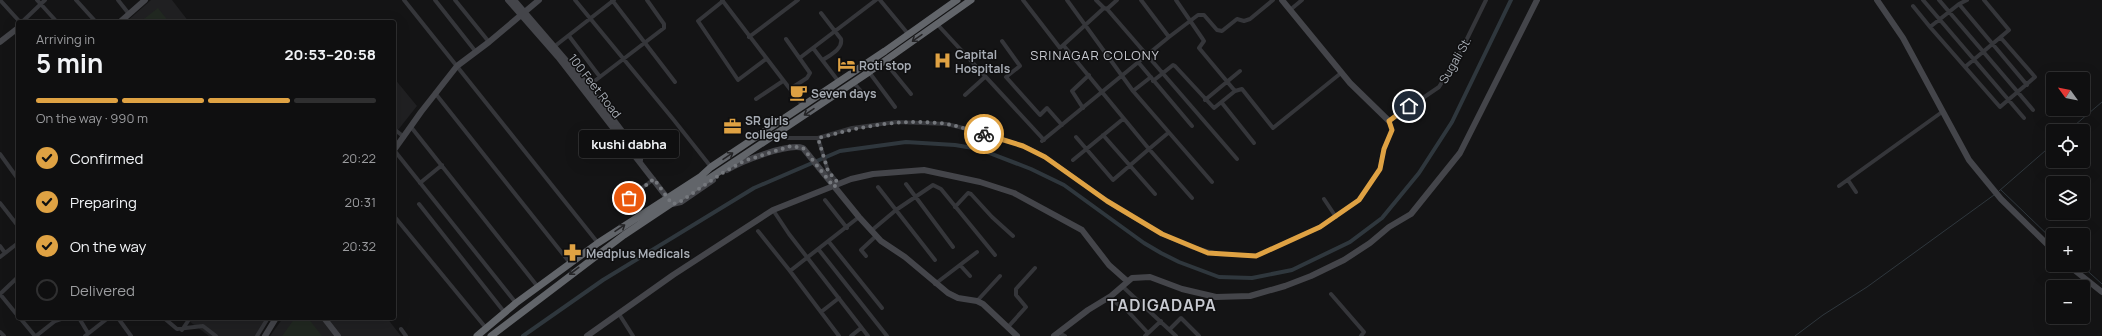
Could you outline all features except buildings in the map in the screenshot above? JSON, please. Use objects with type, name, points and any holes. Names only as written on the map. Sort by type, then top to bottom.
[{"type":"highway","points":[[491,336],[580,267],[642,224],[711,168],[909,35],[956,0]]},
{"type":"highway","points":[[477,336],[538,287],[598,243],[638,216],[670,201],[764,143],[870,72],[971,0]]},
{"type":"highway","points":[[752,158],[764,143]]},
{"type":"highway","points":[[638,216],[642,224]]},
{"type":"street","points":[[0,0],[19,20]]},
{"type":"street","points":[[37,0],[55,20]]},
{"type":"street","points":[[23,20],[45,0]]},
{"type":"street","points":[[76,0],[94,20]]},
{"type":"street","points":[[118,0],[130,14]]},
{"type":"street","points":[[122,20],[145,0]]},
{"type":"street","points":[[404,0],[598,243]]},
{"type":"street","points":[[434,0],[476,52]]},
{"type":"street","points":[[455,0],[489,42]]},
{"type":"street","name":"100 Feet Road","points":[[508,0],[555,46],[588,86],[640,155],[640,160]]},
{"type":"street","name":"100 Feet Road","points":[[514,0],[522,13],[636,158],[640,160]]},
{"type":"street","points":[[396,147],[435,93],[457,66],[489,42],[539,0]]},
{"type":"street","points":[[575,0],[711,168]]},
{"type":"street","points":[[555,46],[591,19],[613,0],[675,82]]},
{"type":"street","points":[[588,86],[662,30],[664,26],[647,0]]},
{"type":"street","points":[[749,37],[798,0]]},
{"type":"street","points":[[801,57],[876,0]]},
{"type":"street","points":[[880,0],[909,35]]},
{"type":"street","points":[[1024,0],[1060,48],[1105,8],[1117,0]]},
{"type":"street","points":[[1096,0],[1105,8],[1237,159]]},
{"type":"street","points":[[1141,0],[1169,36]]},
{"type":"street","points":[[1177,0],[1204,40],[1199,48],[1235,91]]},
{"type":"street","points":[[937,24],[1043,140],[1169,36],[1190,21],[1202,14],[1217,30],[1222,31],[1237,19],[1244,21],[1250,19],[1273,0]]},
{"type":"street","points":[[779,133],[783,138],[818,138],[852,128],[906,122],[947,124],[992,135],[1030,149],[1045,157],[1107,201],[1162,234],[1195,248],[1218,254],[1256,256],[1295,237],[1312,232],[1359,200],[1380,169],[1384,149],[1392,130],[1389,121],[1341,73],[1282,0]]},
{"type":"street","points":[[1290,10],[1302,0]]},
{"type":"street","name":"Sugali St.","points":[[1389,121],[1439,87],[1461,51],[1486,0]]},
{"type":"street","points":[[1060,335],[1088,310],[1109,297],[1132,278],[1146,276],[1182,289],[1216,297],[1250,296],[1279,288],[1311,276],[1344,260],[1370,243],[1389,227],[1411,214],[1460,153],[1537,0]]},
{"type":"street","points":[[1877,0],[1903,38],[1969,160],[2001,199],[2046,243]]},
{"type":"street","points":[[1923,0],[2024,118]]},
{"type":"street","points":[[1939,0],[2033,110]]},
{"type":"street","points":[[1930,27],[1959,4],[1967,0]]},
{"type":"street","points":[[1965,67],[2008,32],[2009,28],[1984,0]]},
{"type":"street","points":[[766,59],[738,80],[698,21],[722,1],[803,106]]},
{"type":"street","points":[[1070,1],[1085,25],[1122,76],[1168,133],[1212,182]]},
{"type":"street","points":[[1959,4],[2027,85]]},
{"type":"street","points":[[1913,6],[2000,108],[2035,77],[2001,38]]},
{"type":"street","points":[[820,13],[835,30],[841,39],[842,44],[823,60]]},
{"type":"street","points":[[0,41],[16,29]]},
{"type":"street","points":[[569,36],[600,77]]},
{"type":"street","points":[[786,39],[801,57],[810,73],[807,78],[790,89]]},
{"type":"street","points":[[1002,41],[1020,66],[1006,77],[1040,115],[1047,108],[1062,125]]},
{"type":"street","points":[[1064,46],[1102,91],[1123,119],[1192,198]]},
{"type":"street","points":[[812,48],[839,82]]},
{"type":"street","points":[[884,61],[911,94]]},
{"type":"street","points":[[1138,62],[1192,126]]},
{"type":"street","points":[[1134,91],[1172,65],[1175,66],[1214,108],[1235,91],[1241,89],[1244,90],[1273,128],[1341,73]]},
{"type":"street","points":[[1206,100],[1240,71]]},
{"type":"street","points":[[870,72],[895,107]]},
{"type":"street","points":[[1083,108],[1072,91],[1089,75]]},
{"type":"street","points":[[965,95],[985,77]]},
{"type":"street","points":[[756,99],[783,81]]},
{"type":"street","points":[[853,82],[866,97]]},
{"type":"street","points":[[435,93],[570,263]]},
{"type":"street","points":[[1222,103],[1254,143]]},
{"type":"street","points":[[1839,186],[1942,112]]},
{"type":"street","points":[[1073,160],[1123,119]]},
{"type":"street","points":[[411,127],[538,287]]},
{"type":"street","points":[[396,133],[404,137]]},
{"type":"street","points":[[1076,137],[1112,179],[1116,178],[1168,133]]},
{"type":"street","points":[[1103,135],[1155,194]]},
{"type":"street","points":[[818,138],[828,171],[836,185],[873,234],[887,246],[905,257],[935,284],[953,296],[977,301],[989,308],[1017,336]]},
{"type":"street","points":[[640,160],[670,201],[681,202],[724,172],[752,158],[791,146],[803,148],[836,185]]},
{"type":"street","points":[[396,153],[516,304]]},
{"type":"street","points":[[0,154],[16,176]]},
{"type":"street","points":[[420,183],[442,166]]},
{"type":"street","points":[[587,336],[673,275],[773,210],[836,185],[873,174],[924,170],[980,182],[1008,191],[1082,230],[1109,265],[1127,281]]},
{"type":"street","points":[[616,207],[654,179]]},
{"type":"street","points":[[1848,180],[1856,192]]},
{"type":"street","points":[[906,184],[953,247]]},
{"type":"street","points":[[866,256],[861,250],[873,234],[896,210],[933,185],[941,189],[995,255]]},
{"type":"street","points":[[878,187],[935,260]]},
{"type":"street","points":[[955,207],[968,193],[971,194],[992,217],[1013,236]]},
{"type":"street","points":[[1324,199],[1336,216]]},
{"type":"street","points":[[824,200],[847,228]]},
{"type":"street","points":[[0,203],[16,223]]},
{"type":"street","points":[[419,204],[505,313]]},
{"type":"street","points":[[773,210],[779,220],[868,336]]},
{"type":"street","points":[[790,271],[819,250],[859,217]]},
{"type":"street","points":[[396,219],[429,261],[486,328]]},
{"type":"street","points":[[758,231],[839,336]]},
{"type":"street","points":[[829,242],[882,308]]},
{"type":"street","points":[[0,257],[16,245]]},
{"type":"street","points":[[0,246],[5,253]]},
{"type":"street","points":[[819,250],[887,336]]},
{"type":"street","points":[[935,284],[978,252]]},
{"type":"street","points":[[960,265],[970,276]]},
{"type":"street","points":[[1008,327],[1026,308],[1025,304],[1016,295],[1016,289],[1035,268]]},
{"type":"street","points":[[2077,272],[2102,292]]},
{"type":"street","points":[[977,301],[1000,276]]},
{"type":"street","points":[[16,279],[0,294],[16,314]]},
{"type":"street","points":[[1122,286],[1176,336]]},
{"type":"street","points":[[1331,294],[1364,332],[1361,336]]},
{"type":"street","points":[[1109,297],[1120,306],[1123,306],[1147,334],[1161,321]]},
{"type":"street","points":[[821,312],[839,298]]},
{"type":"street","points":[[619,314],[633,336]]},
{"type":"street","points":[[1170,329],[1181,318],[1199,336]]},
{"type":"street","points":[[22,320],[35,336],[53,320]]},
{"type":"street","points":[[80,320],[87,335],[106,320]]},
{"type":"street","points":[[119,320],[129,335]]},
{"type":"street","points":[[166,320],[172,326],[182,330],[203,326],[216,336]]},
{"type":"street","points":[[182,330],[189,320]]},
{"type":"street","points":[[256,336],[273,320]]},
{"type":"street","points":[[265,336],[273,320]]},
{"type":"street","points":[[326,320],[338,336]]},
{"type":"street","points":[[851,336],[861,328]]},
{"type":"street","points":[[401,329],[406,336]]},
{"type":"street","points":[[0,332],[4,336]]},
{"type":"shaded area","points":[[151,0],[172,0],[187,20],[128,20]]},
{"type":"shaded area","points":[[158,8],[167,20],[143,20]]},
{"type":"shaded area","points":[[396,80],[417,106],[396,132]]},
{"type":"shaded area","points":[[188,320],[266,320],[256,336],[209,336]]},
{"type":"shaded area","points":[[282,320],[389,320],[401,336],[270,336]]},
{"type":"shaded area","points":[[294,320],[310,320],[322,336],[282,336]]},
{"type":"waterway","points":[[523,336],[603,280],[754,188],[840,151],[906,142],[955,145],[979,149],[1031,169],[1064,185],[1144,243],[1161,253],[1179,262],[1219,277],[1252,278],[1292,270],[1350,242],[1382,218],[1419,173],[1452,122],[1511,0]]},
{"type":"waterway","points":[[2076,124],[2102,102]]},
{"type":"waterway","points":[[1999,191],[2046,150]]},
{"type":"waterway","points":[[2001,190],[2046,233]]},
{"type":"waterway","points":[[1795,336],[1823,315],[1867,287],[1994,195]]},
{"type":"waterway","points":[[2089,272],[2102,284]]},
{"type":"way so far","points":[[629,198],[654,179],[672,204],[678,203],[738,164],[791,146],[803,148],[834,187],[838,183],[828,171],[818,138],[852,128],[896,122],[939,123],[984,134]]},
{"type":"place","name":"Capital Hospitals","points":[[942,61]]},
{"type":"place","name":"Roti stop","points":[[846,65]]},
{"type":"place","name":"Seven days","points":[[798,93]]},
{"type":"place","name":"SR girls college","points":[[732,127]]},
{"type":"place","name":"kushi dabha","points":[[629,198]]},
{"type":"place","name":"Medplus Medicals","points":[[573,253]]},
{"type":"district","name":"SRINAGAR COLONY","points":[[1095,55]]},
{"type":"district","name":"TADIGADAPA","points":[[1162,305]]},
{"type":"route","points":[[984,134],[992,135],[1023,146],[1045,157],[1119,209],[1162,234],[1208,253],[1256,256],[1295,237],[1312,232],[1359,200],[1380,169],[1384,149],[1391,136],[1392,127],[1389,121],[1409,106]]}]
